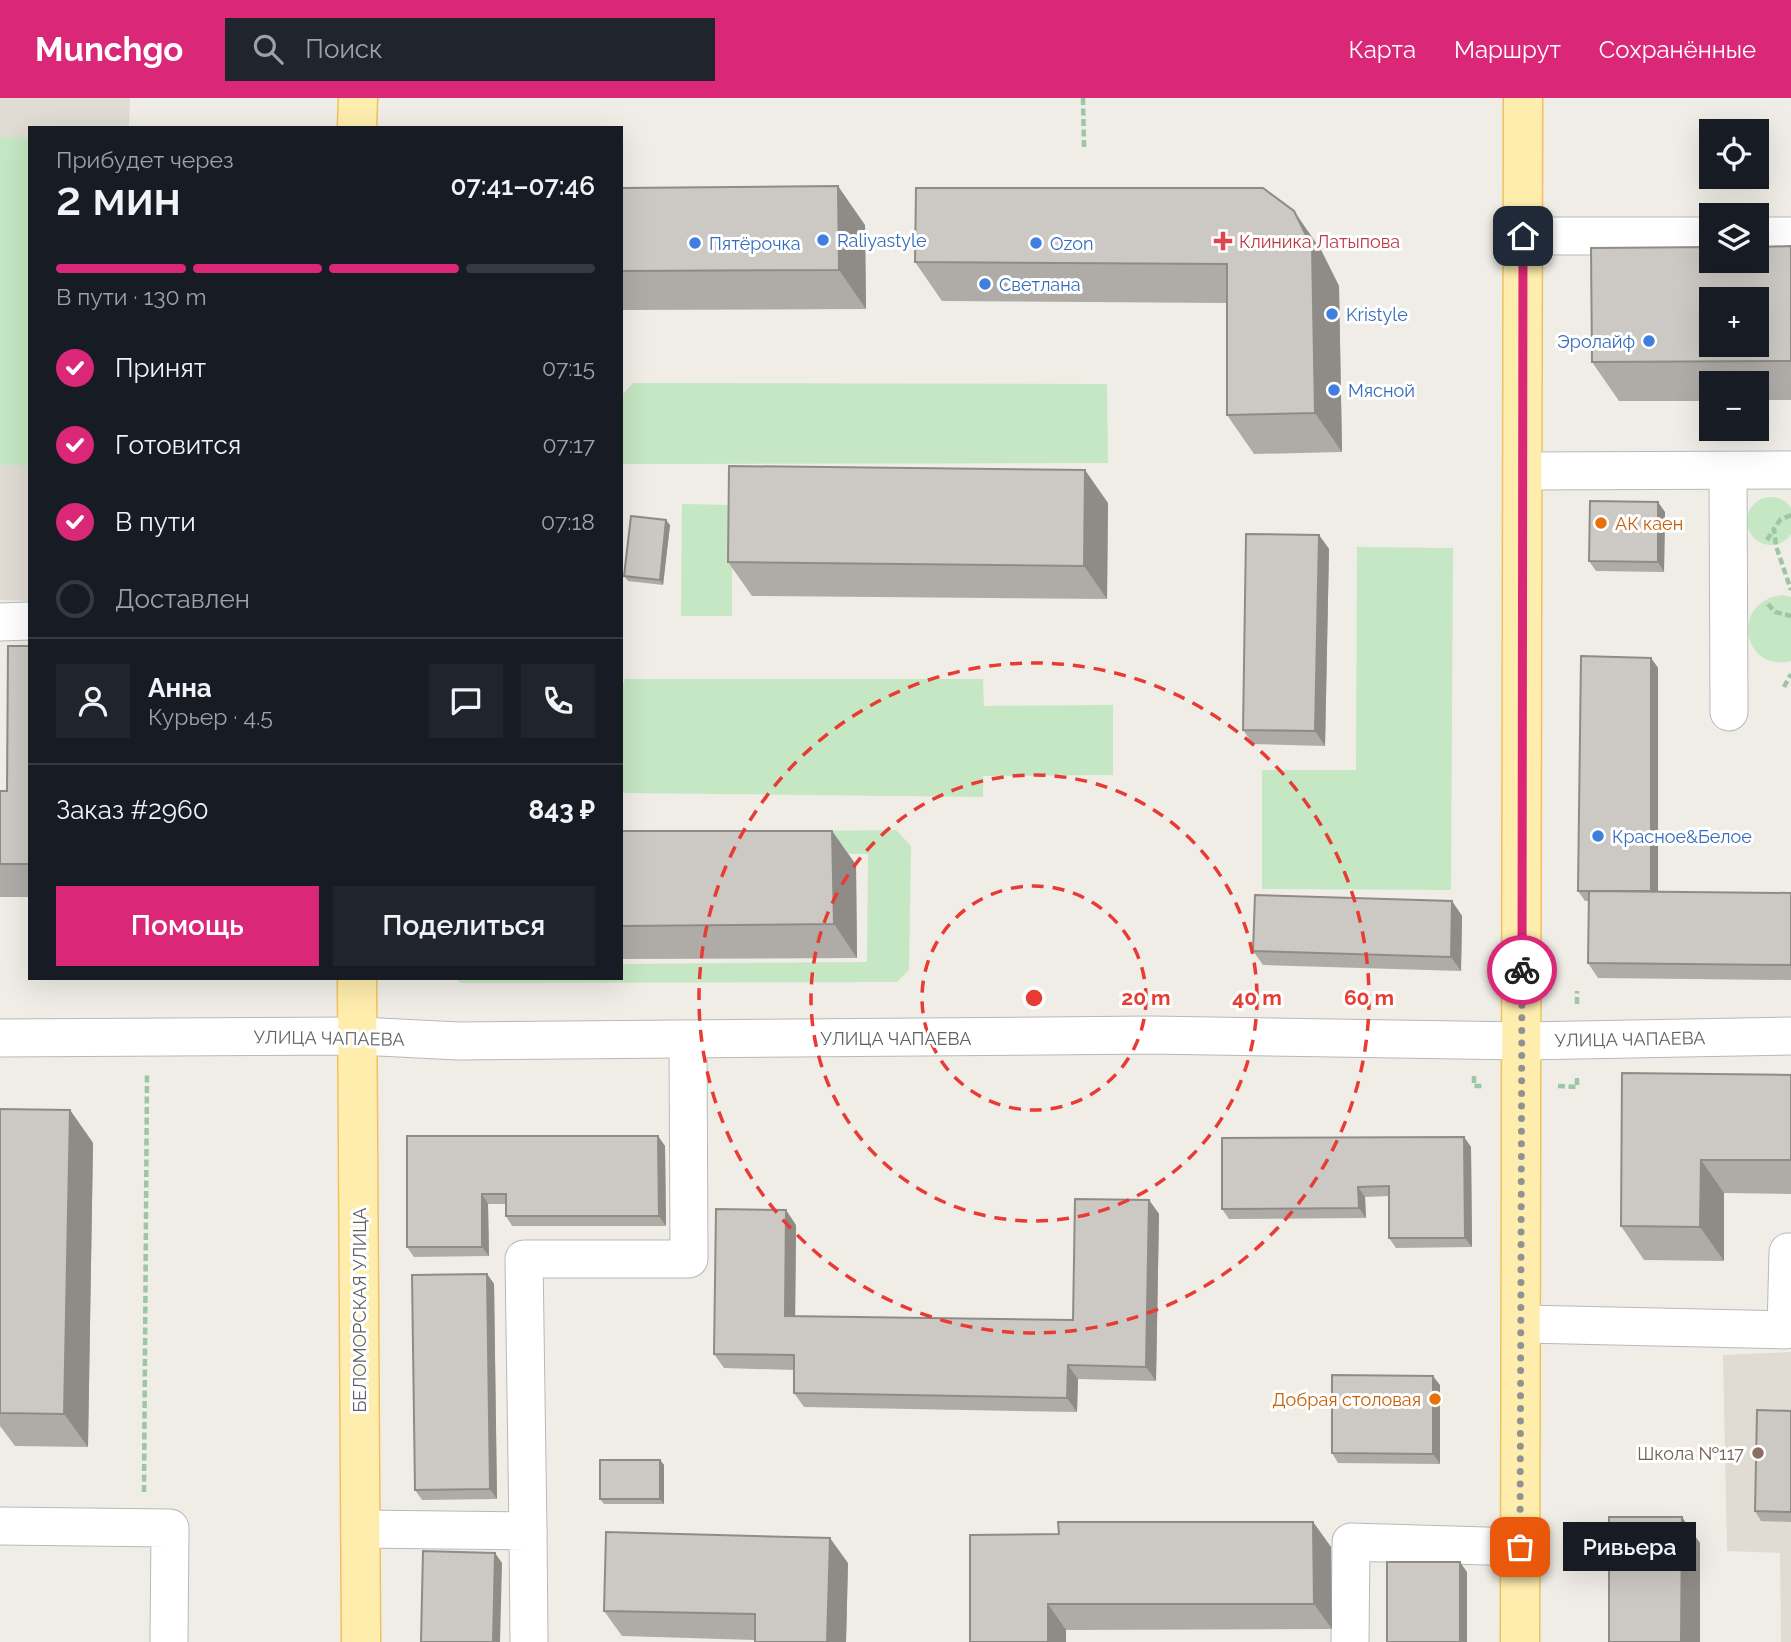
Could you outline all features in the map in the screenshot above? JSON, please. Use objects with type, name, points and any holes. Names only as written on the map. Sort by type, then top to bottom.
[{"type":"main road","points":[[358,98],[358,126]]},
{"type":"main road","points":[[1520,1642],[1523,98]]},
{"type":"main road","name":"БЕЛОМОРСКАЯ УЛИЦА","points":[[357,980],[360,1036],[361,1642]]},
{"type":"street","points":[[1523,236],[1699,236]]},
{"type":"street","points":[[1769,236],[1791,236]]},
{"type":"street","points":[[1523,471],[1791,470]]},
{"type":"street","points":[[1728,471],[1728,712]]},
{"type":"street","points":[[0,622],[28,621]]},
{"type":"street","name":"УЛИЦА ЧАПАЕВА","points":[[0,1038],[360,1036],[458,1041],[1150,1035],[1522,1041],[1791,1036]]},
{"type":"street","points":[[529,1642],[524,1259],[689,1259],[688,1040]]},
{"type":"street","points":[[1521,1324],[1786,1330],[1788,1252],[1791,1252]]},
{"type":"street","points":[[0,1526],[170,1528],[169,1642]]},
{"type":"street","points":[[360,1529],[527,1531]]},
{"type":"street","points":[[1350,1642],[1351,1542],[1520,1547]]},
{"type":"path","points":[[1083,98],[1084,147]]},
{"type":"path","points":[[1766,548],[1773,529],[1780,520],[1791,515]]},
{"type":"path","points":[[1773,529],[1791,590]]},
{"type":"path","points":[[1767,593],[1772,610],[1791,616]]},
{"type":"path","points":[[1784,687],[1791,674]]},
{"type":"path","points":[[144,1528],[147,1038]]},
{"type":"shaded area","points":[[0,98],[130,98],[129,126],[28,126],[28,601],[0,600]]},
{"type":"shaded area","name":"Школа №117","points":[[1791,1352],[1791,1642],[1781,1642],[1780,1553],[1727,1551],[1723,1355]]},
{"type":"green space","points":[[0,137],[28,137],[28,465],[0,465]]},
{"type":"green space","points":[[633,383],[1107,384],[1108,463],[623,464],[623,394]]},
{"type":"green space","points":[[1771,497],[1788,504],[1792,510],[1792,532],[1788,538],[1771,545],[1754,538],[1747,521],[1754,504]]},
{"type":"green space","points":[[682,504],[732,505],[732,616],[681,616]]},
{"type":"green space","points":[[1357,547],[1453,548],[1451,890],[1262,889],[1262,770],[1356,770]]},
{"type":"green space","points":[[1782,595],[1791,597],[1791,661],[1775,662],[1762,657],[1753,648],[1749,623],[1754,610],[1765,601]]},
{"type":"green space","points":[[625,679],[983,679],[984,706],[1113,705],[1113,775],[983,776],[983,797],[624,793]]},
{"type":"green space","points":[[896,830],[911,846],[909,970],[897,982],[460,983],[458,980],[623,980],[623,964],[867,962],[868,854],[803,853],[803,831]]},
{"type":"building","points":[[838,186],[839,270],[623,271],[623,188]]},
{"type":"building","points":[[916,188],[1263,188],[1294,211],[1312,247],[1315,413],[1227,415],[1227,264],[915,262]]},
{"type":"building","points":[[1791,246],[1791,361],[1592,362],[1591,248],[1699,247],[1699,273],[1769,273],[1769,247]]},
{"type":"building","points":[[729,466],[1085,470],[1084,566],[728,562]]},
{"type":"building","points":[[1590,501],[1658,502],[1658,562],[1589,561]]},
{"type":"building","points":[[631,516],[666,520],[660,580],[624,576]]},
{"type":"building","points":[[1246,534],[1319,535],[1315,731],[1243,730]]},
{"type":"building","points":[[8,646],[28,646],[28,864],[0,864],[0,791],[7,791]]},
{"type":"building","points":[[1581,656],[1651,658],[1651,891],[1578,891]]},
{"type":"building","points":[[623,831],[832,831],[834,924],[623,926]]},
{"type":"building","points":[[1589,891],[1791,893],[1791,965],[1588,963]]},
{"type":"building","points":[[1255,895],[1452,901],[1451,957],[1253,951]]},
{"type":"building","points":[[1622,1073],[1791,1075],[1791,1160],[1701,1160],[1700,1227],[1621,1226]]},
{"type":"building","points":[[0,1109],[70,1110],[64,1414],[0,1413]]},
{"type":"building","points":[[407,1136],[658,1136],[659,1216],[506,1216],[506,1194],[482,1194],[482,1247],[407,1247]]},
{"type":"building","points":[[1464,1137],[1465,1238],[1389,1238],[1389,1186],[1358,1187],[1359,1208],[1222,1209],[1222,1138]]},
{"type":"building","points":[[1075,1199],[1149,1200],[1146,1367],[1068,1365],[1067,1398],[794,1393],[794,1355],[714,1354],[716,1209],[786,1210],[785,1316],[1073,1320]]},
{"type":"building","points":[[487,1274],[490,1489],[415,1490],[412,1275]]},
{"type":"building","points":[[1332,1375],[1433,1376],[1433,1454],[1332,1453]]},
{"type":"building","points":[[1757,1410],[1791,1411],[1791,1512],[1755,1511]]},
{"type":"building","points":[[600,1460],[660,1460],[660,1499],[600,1499]]},
{"type":"building","points":[[1609,1517],[1682,1517],[1681,1642],[1609,1642]]},
{"type":"building","points":[[1058,1522],[1313,1522],[1314,1604],[1048,1604],[1048,1642],[970,1642],[970,1535],[1059,1534]]},
{"type":"building","points":[[606,1532],[830,1538],[827,1642],[755,1642],[755,1614],[604,1611]]},
{"type":"building","points":[[423,1551],[495,1553],[493,1642],[421,1642]]},
{"type":"building","points":[[1387,1562],[1460,1562],[1460,1642],[1387,1642]]},
{"type":"way so far","points":[[1520,1547],[1522,970]]},
{"type":"place","name":"Raliyastyle","points":[[823,240]]},
{"type":"place","name":"Клиника Латыпова","points":[[1223,241]]},
{"type":"place","name":"Пятёрочка","points":[[695,243]]},
{"type":"place","name":"Ozon","points":[[1036,243]]},
{"type":"place","name":"Светлана","points":[[985,284]]},
{"type":"place","name":"Kristyle","points":[[1332,314]]},
{"type":"place","name":"Эролайф","points":[[1649,341]]},
{"type":"place","name":"Мясной","points":[[1334,390]]},
{"type":"place","name":"АК каен","points":[[1601,523]]},
{"type":"place","name":"Красное&Белое","points":[[1598,836]]},
{"type":"place","name":"Добрая столовая","points":[[1435,1399]]},
{"type":"place","name":"Школа №117","points":[[1758,1453]]},
{"type":"place","name":"Ривьера","points":[[1520,1547]]},
{"type":"route","points":[[1522,970],[1523,236]]}]
